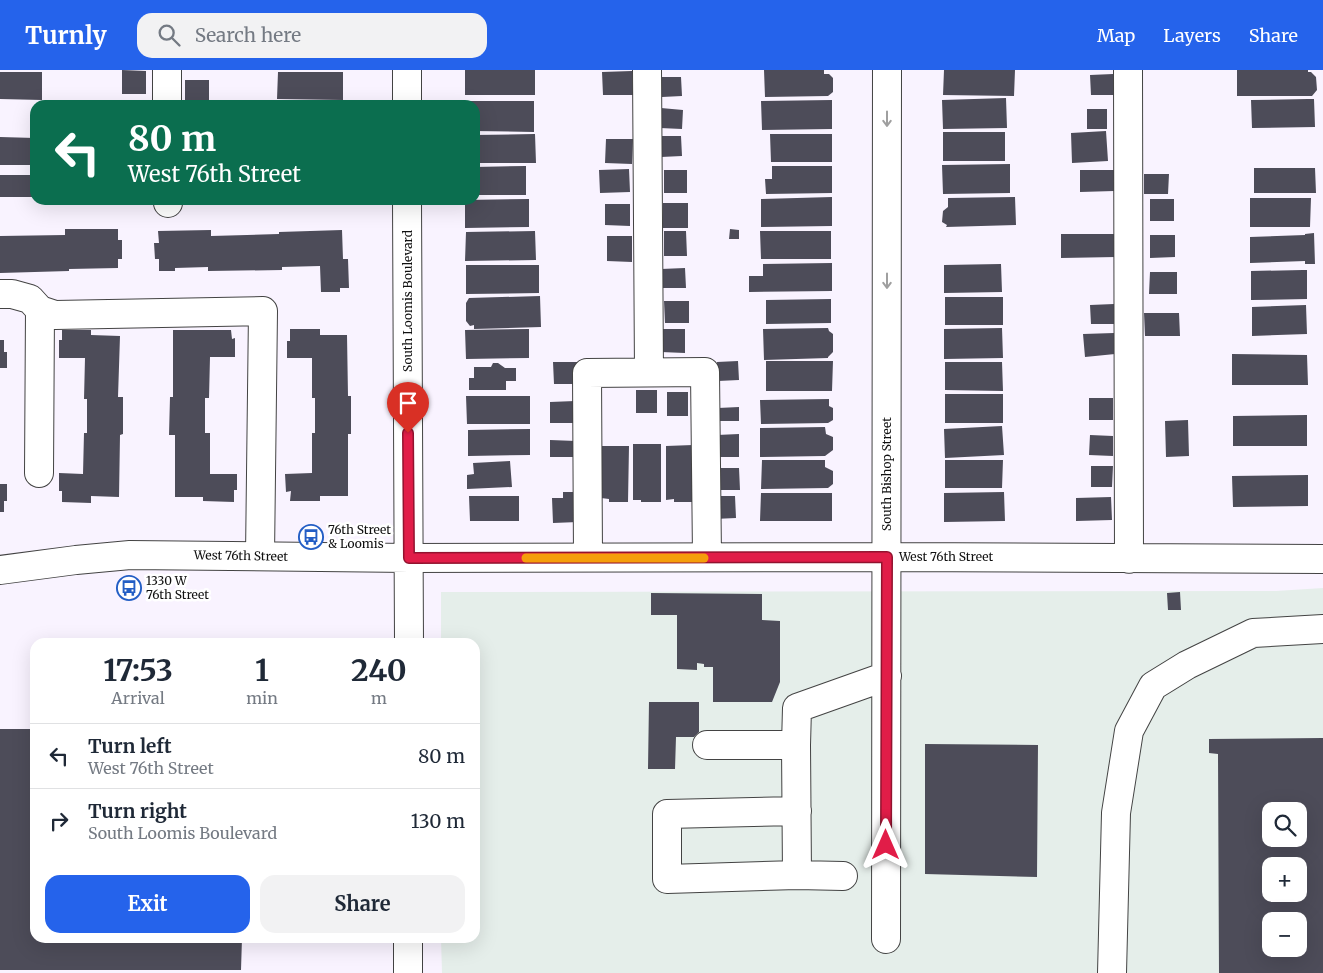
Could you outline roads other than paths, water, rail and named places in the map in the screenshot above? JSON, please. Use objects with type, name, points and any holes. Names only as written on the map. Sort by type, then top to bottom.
[{"type":"street","points":[[167,70],[167,100]]},
{"type":"street","points":[[407,70],[407,100]]},
{"type":"street","points":[[647,70],[649,372]]},
{"type":"street","name":"South Bishop Street","points":[[886,70],[886,939]]},
{"type":"street","points":[[1128,70],[1129,558]]},
{"type":"street","name":"South Loomis Boulevard","points":[[407,205],[409,638]]},
{"type":"street","points":[[0,294],[12,294],[30,299],[40,310],[55,315],[263,310],[260,556]]},
{"type":"street","points":[[38,474],[40,310]]},
{"type":"street","points":[[588,557],[587,373],[705,372],[707,558]]},
{"type":"street","name":"West 76th Street","points":[[0,570],[130,555],[409,558],[887,557],[1323,559]]},
{"type":"street","points":[[1112,973],[1116,813],[1129,730],[1153,686],[1187,665],[1253,633],[1323,629]]},
{"type":"street","points":[[797,875],[797,708],[887,676]]},
{"type":"street","points":[[707,746],[796,745]]},
{"type":"street","points":[[797,811],[667,814],[667,879],[797,875],[843,876]]},
{"type":"street","points":[[408,943],[408,973]]},
{"type":"place","name":"76th Street & Loomis","points":[[311,537]]},
{"type":"place","name":"1330 W 76th Street","points":[[129,588]]}]
